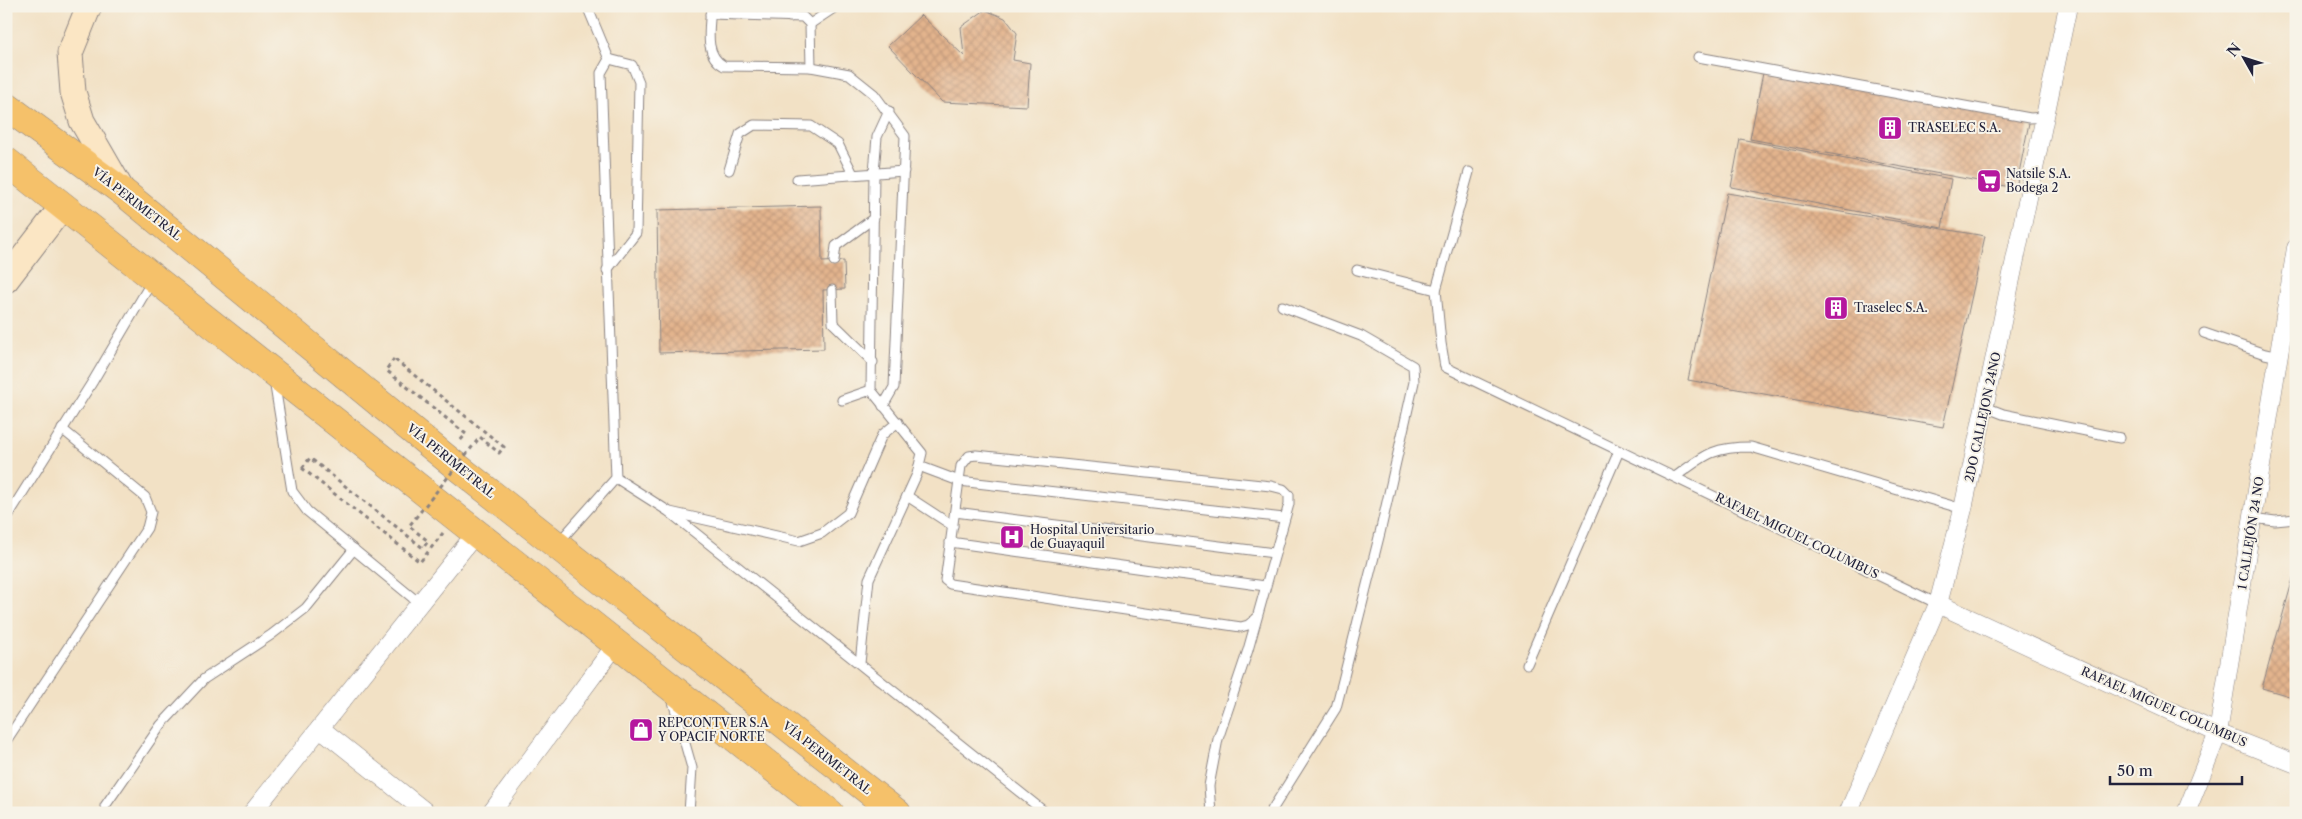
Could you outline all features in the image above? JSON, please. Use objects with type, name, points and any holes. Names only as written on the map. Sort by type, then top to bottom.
[{"type":"highway","name":"VÍA PERIMETRAL","points":[[6,106],[123,192],[446,458],[897,813]]},
{"type":"highway","points":[[6,162],[830,813]]},
{"type":"main road","points":[[89,6],[70,53],[72,92],[82,121],[123,192]]},
{"type":"main road","points":[[6,280],[62,207]]},
{"type":"street","name":"2DO CALLEJON 24NO","points":[[1848,813],[1938,604],[1963,509],[2068,6]]},
{"type":"street","name":"1 CALLEJÓN 24 NO","points":[[2186,813],[2218,733],[2296,248]]},
{"type":"street","points":[[252,813],[419,603],[466,525]]},
{"type":"street","name":"RAFAEL MIGUEL COLUMBUS","points":[[1938,604],[2218,733],[2296,764]]},
{"type":"street","points":[[492,813],[617,643]]},
{"type":"street","points":[[320,728],[427,813]]},
{"type":"lane","points":[[586,6],[609,59]]},
{"type":"lane","points":[[790,6],[790,17]]},
{"type":"lane","points":[[810,24],[838,6]]},
{"type":"lane","points":[[811,67],[810,24],[802,17],[710,10],[709,46],[716,61],[724,66],[811,67],[850,74],[874,94],[905,136],[894,387],[883,406]]},
{"type":"lane","points":[[1698,57],[2030,118],[2045,117]]},
{"type":"lane","points":[[607,270],[636,233],[639,82],[632,65],[609,59]]},
{"type":"lane","points":[[557,545],[616,478],[601,73],[609,59]]},
{"type":"lane","points":[[860,663],[870,579],[907,496],[922,453],[871,390],[873,362],[874,172],[877,137],[889,112]]},
{"type":"lane","points":[[729,170],[740,134],[754,124],[811,126],[838,144],[853,174]]},
{"type":"lane","points":[[797,179],[904,171]]},
{"type":"lane","points":[[1357,270],[1436,290],[1469,172]]},
{"type":"lane","points":[[834,261],[836,246],[874,218]]},
{"type":"lane","points":[[6,518],[154,279]]},
{"type":"lane","points":[[832,290],[832,323],[873,362]]},
{"type":"lane","name":"RAFAEL MIGUEL COLUMBUS","points":[[1436,290],[1441,343],[1446,368],[1938,604]]},
{"type":"lane","points":[[1270,813],[1336,708],[1380,533],[1414,382],[1413,366],[1361,336],[1282,306]]},
{"type":"lane","points":[[2204,333],[2279,357]]},
{"type":"lane","points":[[272,373],[292,491],[306,511],[419,603]]},
{"type":"lane","points":[[842,400],[871,390]]},
{"type":"lane","points":[[1985,407],[2003,414],[2120,438]]},
{"type":"lane","points":[[668,511],[799,540],[822,534],[848,513],[882,435],[898,422]]},
{"type":"lane","points":[[6,741],[147,528],[151,512],[145,497],[62,429]]},
{"type":"lane","points":[[1674,477],[1707,453],[1730,447],[1751,447],[1963,509]]},
{"type":"lane","points":[[1527,664],[1619,451]]},
{"type":"lane","points":[[1210,813],[1209,786],[1218,739],[1257,618],[1289,495],[1283,489],[1271,486],[976,455],[969,456],[964,460],[959,481],[945,580],[950,584],[1241,627],[1248,625],[1257,618]]},
{"type":"lane","points":[[919,466],[959,481],[1284,518]]},
{"type":"lane","points":[[616,478],[668,511],[1046,813]]},
{"type":"lane","points":[[907,496],[953,526]]},
{"type":"lane","points":[[955,512],[1274,553]]},
{"type":"lane","points":[[2253,518],[2275,521],[2296,519]]},
{"type":"lane","points":[[950,542],[1265,586]]},
{"type":"lane","points":[[105,806],[161,725],[204,679],[271,635],[306,608],[354,550]]},
{"type":"lane","points":[[668,684],[692,768],[689,813]]},
{"type":"path","points":[[446,458],[466,434],[386,370],[394,359],[504,447],[499,453],[480,437],[409,526],[428,541],[423,548],[310,458],[302,468],[420,562],[466,525]]},
{"type":"building","points":[[985,10],[1005,18],[1017,33],[1013,60],[1030,63],[1027,106],[942,102],[888,46],[921,15],[964,56],[961,27]]},
{"type":"building","name":"TRASELEC S.A.","points":[[1764,68],[2030,118],[2016,188],[1750,139]]},
{"type":"building","name":"Traselec S.A.","points":[[1740,139],[1951,179],[1942,228],[1731,187]]},
{"type":"building","name":"Traselec S.A.","points":[[1727,193],[1985,236],[1943,427],[1688,380]]},
{"type":"building","points":[[821,206],[822,262],[844,261],[845,289],[823,290],[824,349],[659,353],[657,210]]},
{"type":"building","points":[[2296,568],[2296,698],[2262,688]]},
{"type":"place","name":"TRASELEC S.A.","points":[[1890,128]]},
{"type":"place","name":"Natsile S.A. Bodega 2","points":[[1989,181]]},
{"type":"place","name":"Traselec S.A.","points":[[1836,308]]},
{"type":"place","name":"Hospital Universitario de Guayaquil","points":[[1012,537]]},
{"type":"place","name":"REPCONTVER S.A Y OPACIF NORTE","points":[[641,730]]}]
